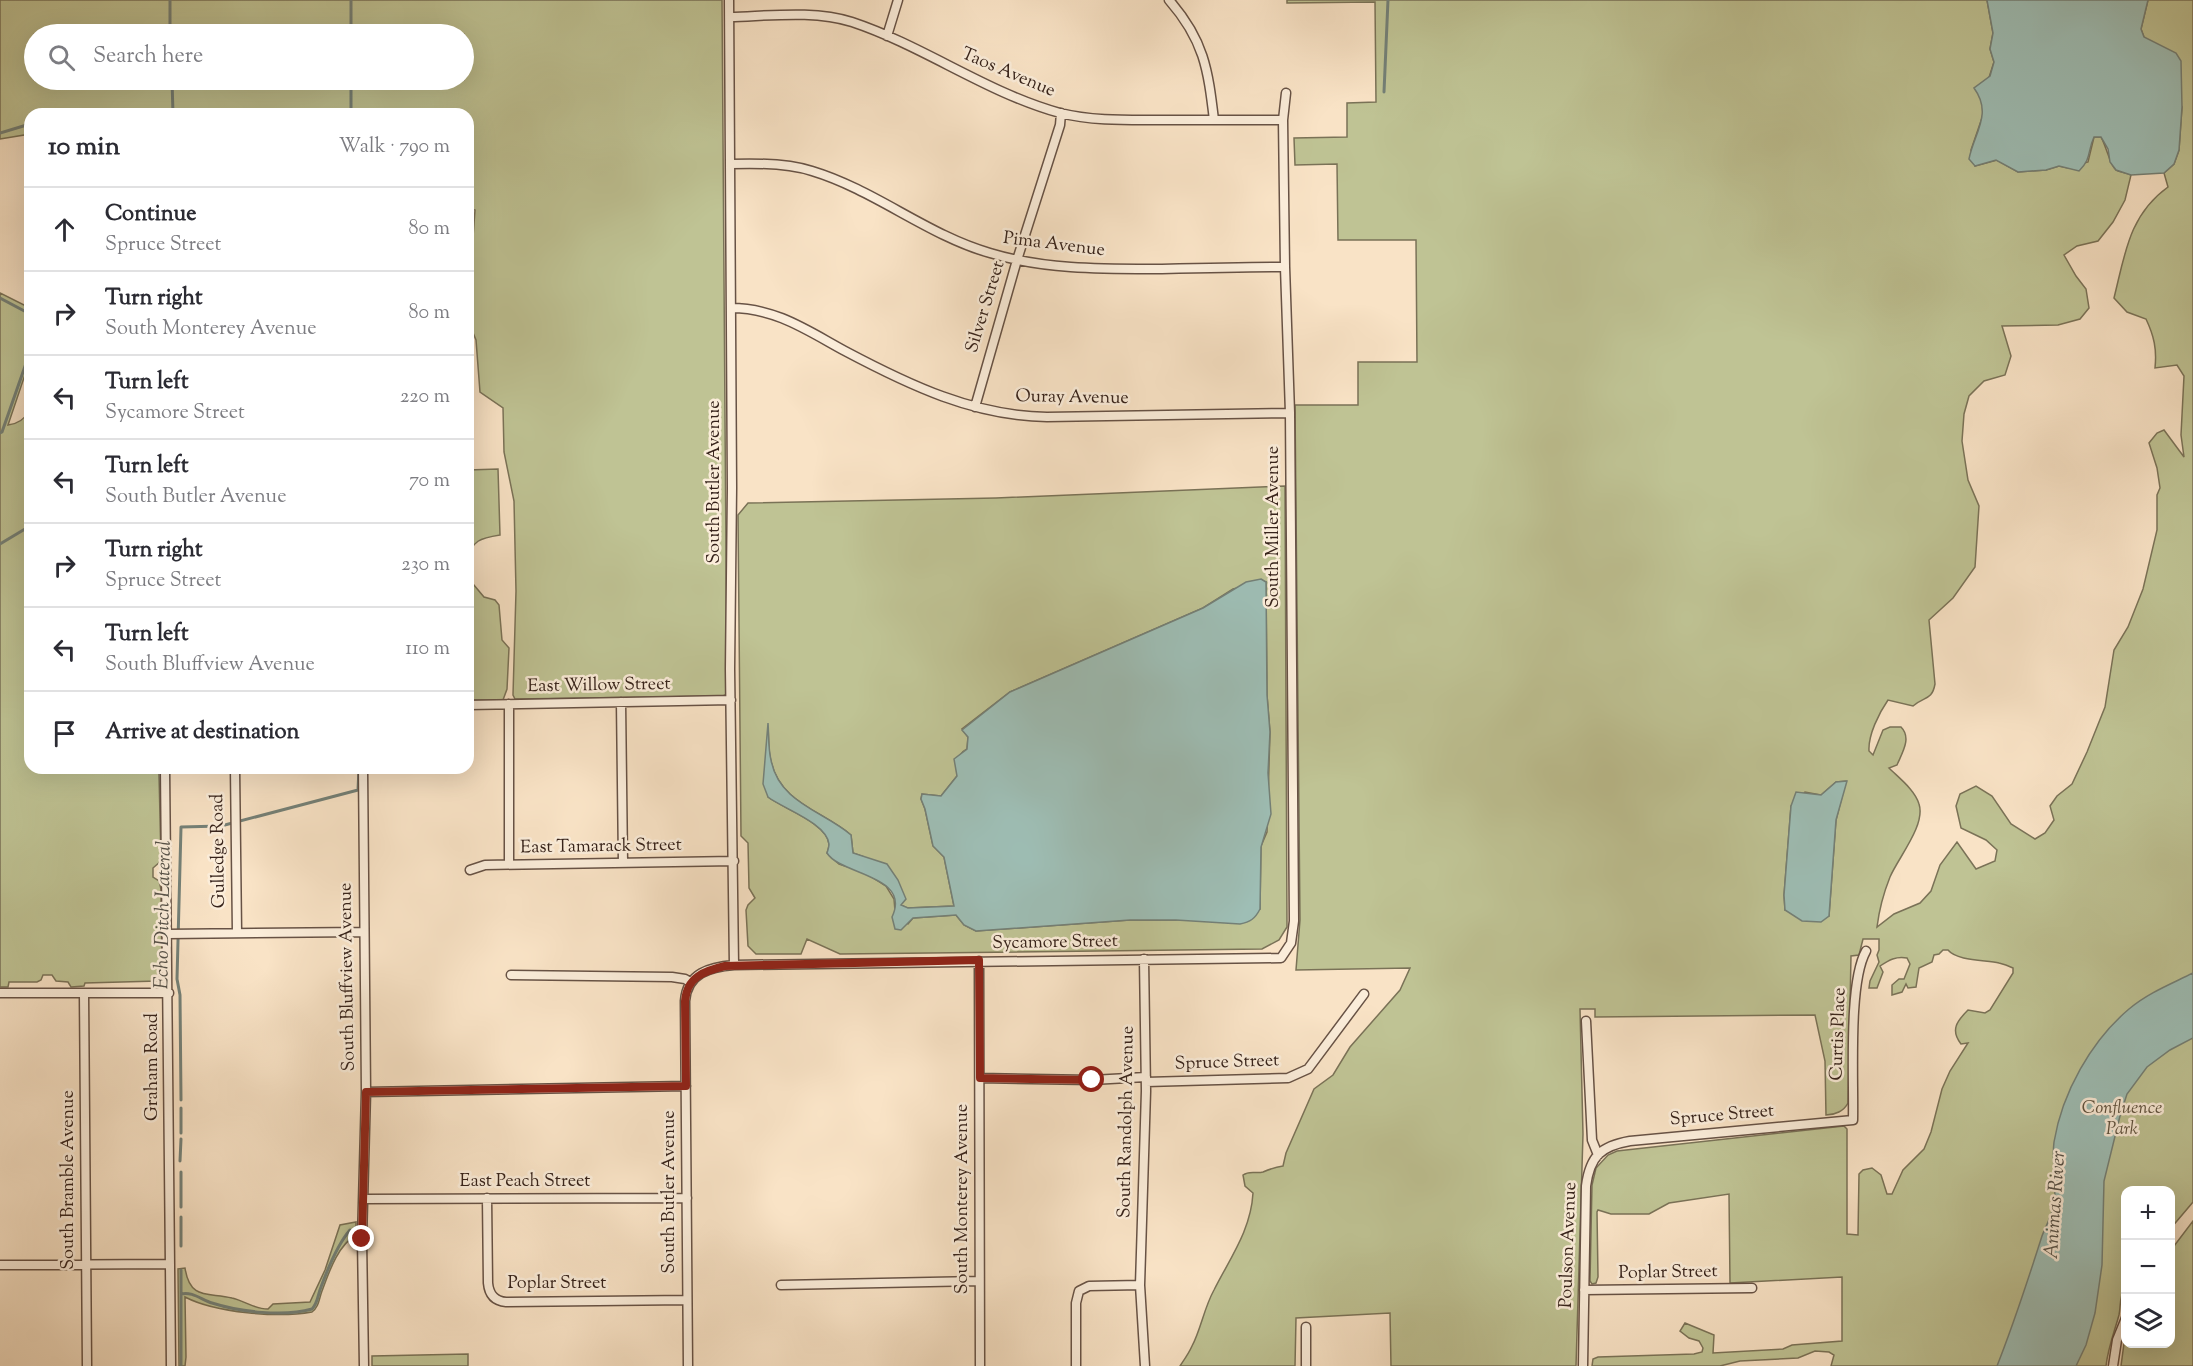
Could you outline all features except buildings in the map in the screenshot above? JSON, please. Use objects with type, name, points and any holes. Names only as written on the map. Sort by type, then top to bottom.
[{"type":"street","name":"South Butler Avenue","points":[[729,0],[734,965]]},
{"type":"street","points":[[887,36],[898,0]]},
{"type":"street","points":[[1169,0],[1189,26],[1201,49],[1214,120]]},
{"type":"street","name":"Taos Avenue","points":[[730,17],[805,16],[850,22],[887,36],[987,85],[1061,113],[1089,118],[1135,120],[1283,120]]},
{"type":"street","name":"South Miller Avenue","points":[[1281,958],[1291,943],[1294,921],[1290,413],[1283,120],[1286,93]]},
{"type":"street","name":"Silver Street","points":[[975,407],[1017,260],[1060,125],[1061,113]]},
{"type":"street","name":"Pima Avenue","points":[[731,164],[796,167],[813,171],[960,242],[1017,260],[1060,266],[1110,269],[1285,267]]},
{"type":"street","name":"Ouray Avenue","points":[[731,309],[760,311],[795,322],[909,383],[975,407],[1031,417],[1290,413]]},
{"type":"street","name":"East Willow Street","points":[[474,705],[731,700]]},
{"type":"street","points":[[621,702],[623,863]]},
{"type":"street","points":[[509,704],[509,864]]},
{"type":"street","name":"Graham Road","points":[[165,774],[171,1366]]},
{"type":"street","name":"Gulledge Road","points":[[234,774],[237,933]]},
{"type":"street","name":"South Bluffview Avenue","points":[[363,774],[366,1092],[362,1239],[364,1366]]},
{"type":"street","name":"East Tamarack Street","points":[[470,870],[485,865],[509,864],[734,861]]},
{"type":"street","points":[[168,934],[364,932]]},
{"type":"street","name":"Curtis Place","points":[[1853,1120],[1856,997],[1861,961],[1866,951]]},
{"type":"street","name":"Sycamore Street","points":[[690,982],[707,971],[734,965],[979,960],[1281,958]]},
{"type":"street","name":"South Randolph Avenue","points":[[1144,959],[1146,1079],[1140,1285],[1145,1366]]},
{"type":"street","name":"South Monterey Avenue","points":[[979,960],[980,1366]]},
{"type":"street","points":[[511,975],[672,976],[690,982]]},
{"type":"street","name":"South Butler Avenue","points":[[688,1366],[685,1001],[690,982]]},
{"type":"street","points":[[0,993],[169,993]]},
{"type":"street","name":"South Bramble Avenue","points":[[84,993],[87,1366]]},
{"type":"street","name":"Spruce Street","points":[[980,1078],[1092,1080],[1288,1078],[1308,1069],[1365,994]]},
{"type":"street","points":[[1586,1021],[1592,1140],[1598,1155]]},
{"type":"street","points":[[366,1092],[686,1086]]},
{"type":"street","name":"Spruce Street","points":[[1598,1155],[1610,1145],[1630,1141],[1853,1120]]},
{"type":"street","name":"Poulson Avenue","points":[[1583,1366],[1586,1186],[1592,1162],[1598,1155]]},
{"type":"street","name":"Poplar Street","points":[[487,1198],[488,1283],[489,1292],[497,1300],[506,1302],[687,1300]]},
{"type":"street","name":"East Peach Street","points":[[364,1199],[687,1198]]},
{"type":"street","points":[[0,1265],[170,1264]]},
{"type":"street","points":[[781,1286],[979,1281]]},
{"type":"street","points":[[1076,1366],[1076,1303],[1079,1291],[1089,1286],[1140,1285]]},
{"type":"street","name":"Poplar Street","points":[[1584,1290],[1752,1288]]},
{"type":"street","points":[[1306,1328],[1306,1366]]},
{"type":"street","points":[[2113,1366],[2121,1330]]},
{"type":"green space","points":[[0,0],[722,0],[727,694],[723,696],[515,699],[513,695],[516,591],[514,501],[504,452],[503,408],[480,392],[474,335],[474,108],[24,108],[24,135],[0,139]]},
{"type":"green space","name":"Confluence Park","points":[[1287,0],[1987,0],[1993,33],[1990,49],[1994,62],[1982,99],[1983,115],[1971,150],[1975,166],[1997,160],[2018,172],[2046,170],[2059,166],[2068,168],[2088,162],[2094,137],[2101,137],[2114,168],[2131,175],[2125,200],[2113,222],[2098,241],[2077,246],[2064,255],[2086,289],[2089,308],[2080,319],[2058,325],[2002,326],[2011,356],[2005,375],[1984,381],[1969,396],[1964,414],[1962,441],[1968,480],[1979,506],[1975,567],[1953,598],[1929,620],[1935,684],[1932,693],[1913,706],[1888,700],[1870,738],[1869,751],[1873,755],[1883,730],[1890,727],[1901,727],[1904,731],[1906,741],[1903,751],[1897,765],[1889,768],[1914,794],[1920,812],[1915,831],[1888,883],[1877,927],[1894,914],[1920,903],[1931,891],[1940,865],[1957,842],[1976,869],[1995,861],[1997,850],[1986,840],[1961,828],[1956,806],[1960,794],[1976,786],[1992,796],[2011,824],[2035,839],[2045,833],[2054,820],[2050,806],[2057,796],[2072,784],[2105,707],[2114,650],[2128,627],[2143,589],[2157,530],[2157,495],[2160,488],[2157,468],[2149,443],[2157,433],[2164,430],[2184,457],[2181,435],[2184,376],[2177,365],[2155,368],[2154,343],[2146,319],[2127,312],[2114,298],[2130,236],[2145,210],[2168,187],[2164,173],[2174,164],[2179,150],[2182,107],[2141,29],[2148,0],[2193,0],[2193,1202],[2175,1223],[2175,1186],[2121,1186],[2121,1298],[2106,1366],[1831,1366],[1834,1355],[1829,1352],[1815,1351],[1798,1358],[1740,1361],[1720,1366],[1592,1366],[1593,1359],[1598,1357],[1702,1352],[1703,1348],[1699,1341],[1689,1338],[1680,1331],[1685,1323],[1714,1335],[1713,1353],[1783,1349],[1792,1345],[1842,1341],[1842,1277],[1730,1283],[1729,1194],[1669,1203],[1649,1214],[1611,1214],[1598,1210],[1598,1277],[1596,1283],[1592,1284],[1590,1281],[1592,1185],[1596,1168],[1608,1155],[1617,1151],[1844,1126],[1847,1129],[1847,1234],[1858,1235],[1859,1174],[1863,1170],[1872,1168],[1881,1175],[1887,1194],[1892,1194],[1903,1170],[1924,1149],[1931,1132],[1942,1089],[1950,1071],[1968,1043],[1961,1044],[1958,1039],[1955,1030],[1958,1022],[1968,1010],[1985,1013],[1990,1010],[2013,973],[2013,968],[2005,964],[1965,958],[1943,950],[1934,955],[1932,962],[1919,968],[1916,987],[1908,988],[1906,984],[1902,992],[1892,995],[1892,985],[1899,979],[1904,979],[1910,964],[1907,958],[1893,959],[1880,966],[1883,972],[1877,988],[1869,988],[1879,962],[1877,955],[1879,939],[1863,939],[1859,955],[1851,956],[1848,1103],[1842,1110],[1833,1114],[1826,1115],[1825,1061],[1815,1015],[1595,1017],[1595,1009],[1580,1009],[1583,1134],[1576,1366],[1391,1366],[1390,1313],[1296,1318],[1295,1366],[1180,1366],[1195,1339],[1211,1297],[1244,1232],[1253,1193],[1245,1186],[1243,1175],[1283,1166],[1286,1153],[1314,1089],[1333,1075],[1350,1047],[1400,990],[1410,968],[1296,970],[1300,920],[1295,405],[1358,405],[1358,362],[1417,362],[1416,240],[1338,240],[1337,164],[1295,165],[1294,138],[1347,137],[1347,103],[1376,102],[1375,2],[1287,3]],"holes":[[[1846,781],[1836,820],[1829,916],[1785,910],[1784,895],[1791,806],[1805,792],[1821,795],[1836,782]]]},
{"type":"green space","points":[[0,293],[24,305],[24,378],[8,425],[15,424],[24,417],[24,774],[159,774],[161,861],[153,868],[153,877],[159,881],[161,889],[162,976],[158,981],[85,983],[84,986],[71,987],[68,982],[56,981],[52,975],[43,975],[37,982],[9,982],[8,987],[0,987]]},
{"type":"green space","points":[[498,469],[500,535],[487,537],[474,544],[474,470]]},
{"type":"green space","points":[[1285,486],[1287,927],[1279,940],[1262,949],[840,954],[807,939],[801,954],[756,954],[748,946],[746,910],[755,898],[749,888],[748,843],[741,836],[738,515],[748,503],[996,498]],"holes":[[[1266,582],[1267,695],[1270,732],[1267,832],[1261,846],[1260,909],[1176,920],[1130,920],[976,931],[964,925],[956,915],[913,918],[908,924],[895,911],[894,899],[886,886],[864,872],[839,864],[827,853],[829,844],[821,829],[768,797],[768,728],[771,761],[783,787],[804,805],[851,835],[853,853],[864,857],[902,902],[901,905],[907,908],[954,906],[944,857],[933,846],[921,799],[922,794],[941,796],[957,776],[959,757],[967,749],[968,737],[962,729],[1010,692],[1203,608],[1233,589]]]},
{"type":"green space","points":[[474,585],[484,597],[495,600],[499,605],[502,640],[509,648],[507,689],[503,700],[474,700]]},
{"type":"green space","points":[[2193,1221],[2193,1366],[2121,1366],[2123,1348],[2175,1348],[2175,1245]]},
{"type":"green space","points":[[356,1222],[356,1235],[344,1245],[335,1260],[312,1312],[247,1313],[213,1307],[185,1297],[186,1357],[185,1366],[179,1366],[178,1269],[185,1268],[191,1286],[202,1293],[232,1298],[258,1308],[268,1309],[273,1304],[310,1302],[325,1270],[340,1225]]},
{"type":"green space","points":[[468,1354],[468,1366],[372,1366],[372,1356]]},
{"type":"water","points":[[1987,0],[2148,0],[2141,29],[2144,37],[2176,53],[2181,61],[2182,107],[2179,150],[2174,164],[2164,173],[2131,175],[2116,170],[2110,162],[2108,149],[2101,137],[2094,137],[2088,158],[2079,171],[2059,166],[2046,170],[2018,172],[1996,160],[1975,166],[1969,159],[1981,124],[1982,106],[1974,88],[1990,76],[1994,62],[1990,49],[1993,33]]},
{"type":"water","points":[[1261,579],[1266,582],[1267,695],[1270,732],[1268,773],[1271,814],[1261,847],[1260,909],[1249,921],[1240,924],[1130,920],[976,931],[964,925],[956,915],[913,918],[901,930],[895,929],[892,917],[895,903],[892,892],[884,884],[834,860],[827,853],[829,844],[821,829],[768,797],[763,784],[768,723],[771,760],[783,786],[804,805],[851,835],[853,853],[887,864],[898,880],[906,899],[901,905],[908,908],[954,906],[944,857],[933,846],[921,799],[922,794],[941,796],[957,776],[954,759],[967,749],[968,737],[962,730],[1010,692],[1203,608],[1246,582]]},
{"type":"water","points":[[1847,781],[1836,820],[1829,916],[1821,922],[1802,921],[1785,910],[1784,895],[1791,806],[1796,792],[1821,795],[1836,782]]},
{"type":"water","name":"Animas River","points":[[2193,973],[2193,1038],[2170,1050],[2147,1067],[2127,1094],[2120,1116],[2104,1181],[2102,1265],[2095,1313],[2086,1345],[2076,1366],[1997,1366],[2052,1211],[2055,1194],[2054,1142],[2071,1087],[2091,1052],[2115,1022],[2144,998]]},
{"type":"waterway","points":[[170,0],[170,24]]},
{"type":"waterway","points":[[351,0],[351,24]]},
{"type":"waterway","points":[[1384,92],[1388,0]]},
{"type":"waterway","points":[[172,90],[173,108]]},
{"type":"waterway","points":[[351,90],[351,108]]},
{"type":"waterway","points":[[0,133],[24,126]]},
{"type":"waterway","points":[[0,298],[24,311]]},
{"type":"waterway","points":[[0,433],[24,369]]},
{"type":"waterway","points":[[0,544],[24,530]]},
{"type":"waterway","name":"Echo Ditch Lateral","points":[[181,1100],[180,995],[177,979],[181,827],[221,826],[358,790],[359,774]]},
{"type":"waterway","name":"Echo Ditch Lateral","points":[[181,1108],[181,1133]]},
{"type":"waterway","name":"Echo Ditch Lateral","points":[[180,1161],[181,1139]]},
{"type":"waterway","name":"Echo Ditch Lateral","points":[[181,1172],[181,1207]]},
{"type":"waterway","name":"Echo Ditch Lateral","points":[[181,1217],[181,1246]]},
{"type":"waterway","points":[[181,1294],[185,1293],[212,1303],[249,1311],[288,1313],[312,1309],[333,1257],[350,1230]]},
{"type":"waterway","name":"Echo Ditch Lateral","points":[[181,1270],[181,1366]]},
{"type":"route","points":[[362,1239],[366,1092],[686,1086],[685,1001],[687,988],[690,982],[701,974],[725,966],[979,960],[980,1078],[1092,1080]]}]
